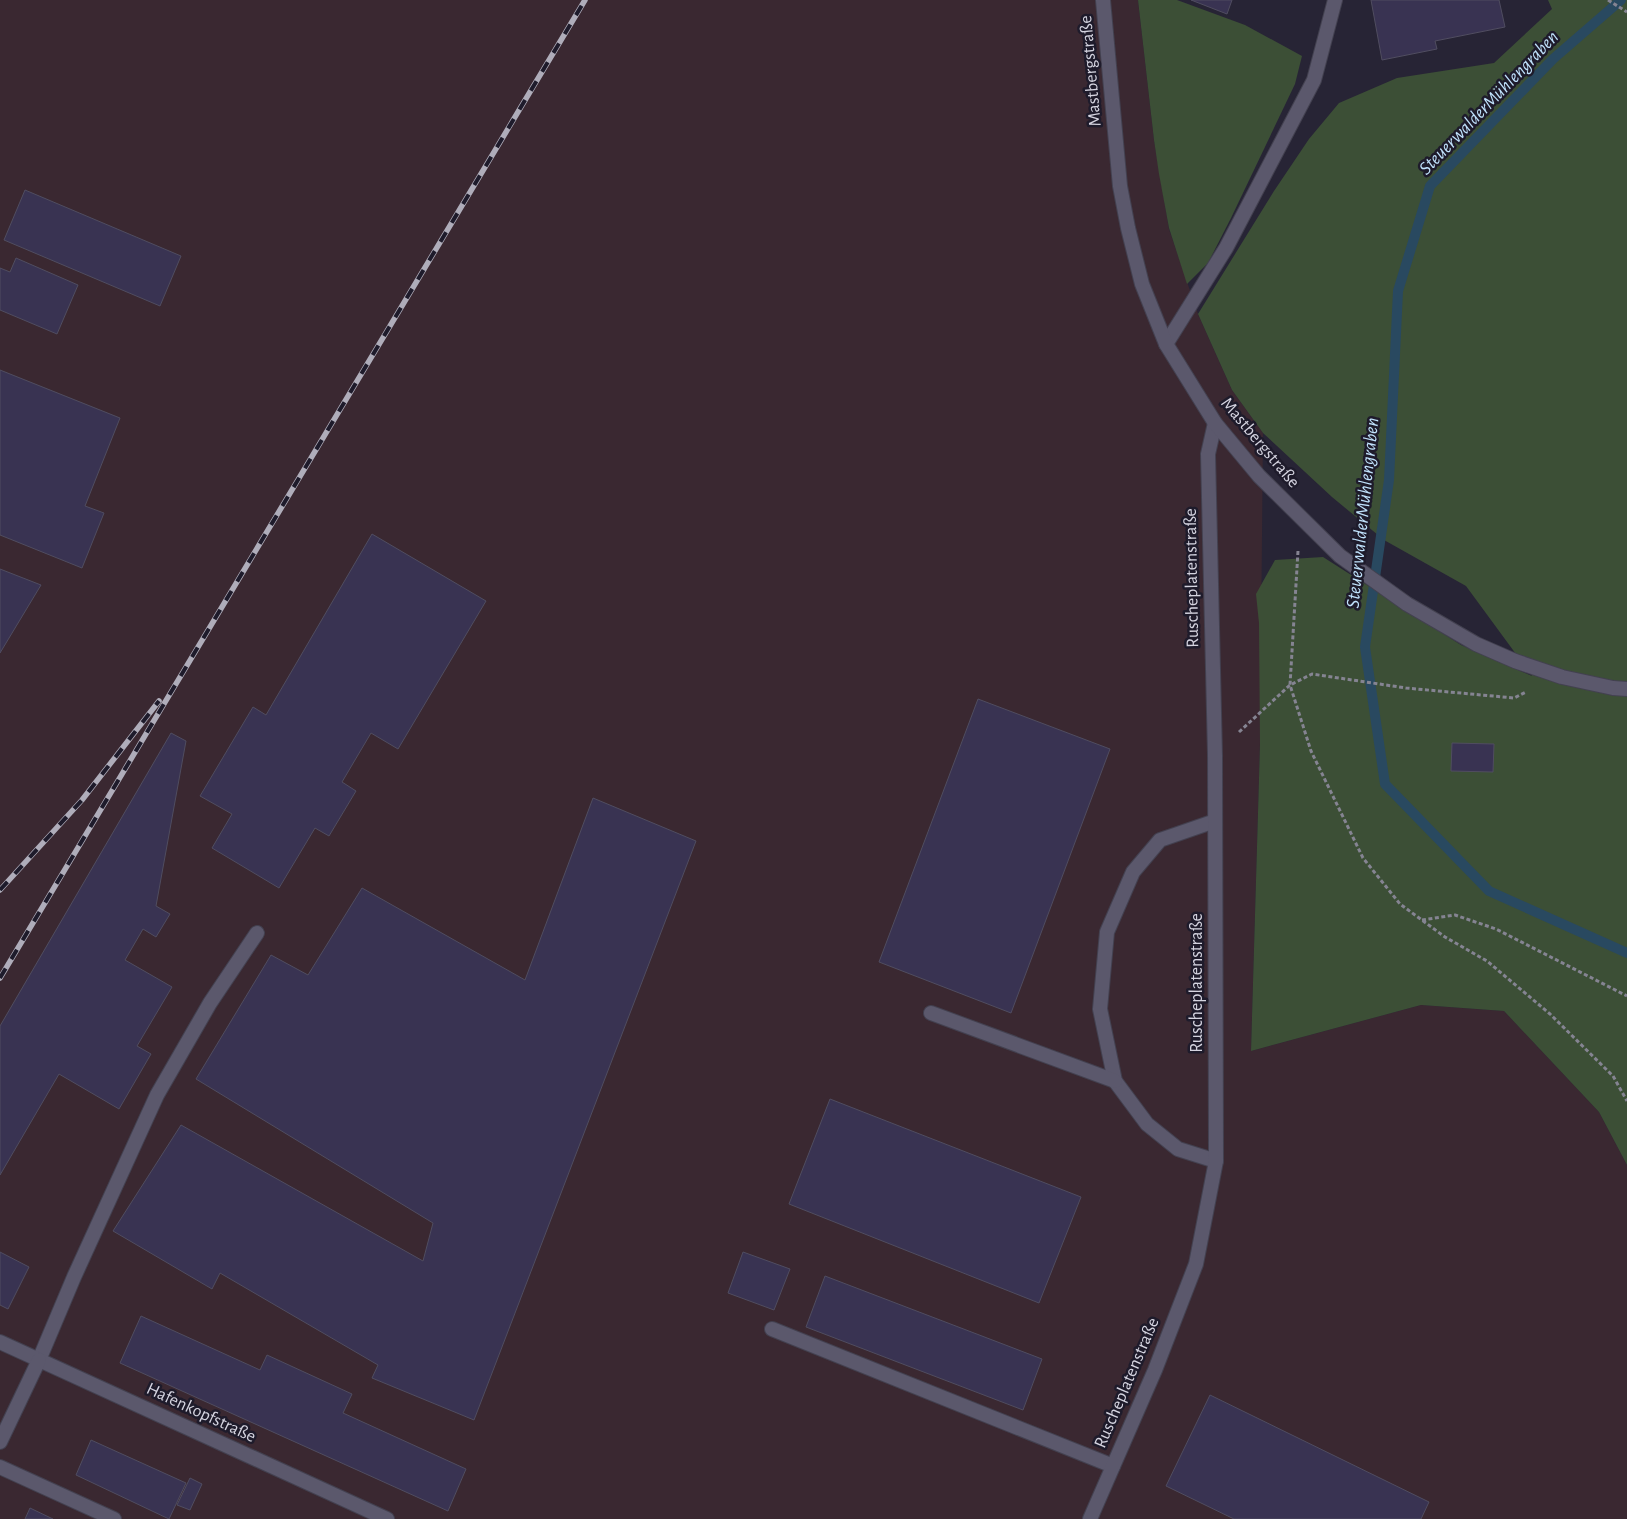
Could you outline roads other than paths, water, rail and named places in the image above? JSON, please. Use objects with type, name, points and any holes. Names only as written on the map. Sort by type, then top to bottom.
[{"type":"street","name":"Mastbergstraße","points":[[1103,0],[1120,186],[1142,284],[1166,344],[1215,423],[1260,476],[1340,556],[1407,604],[1476,644],[1515,661],[1562,677],[1613,688],[1627,689]]},
{"type":"street","points":[[1166,344],[1226,248],[1314,80],[1335,0]]},
{"type":"street","name":"Ruscheplatenstraße","points":[[1090,1519],[1155,1370],[1196,1264],[1216,1162],[1215,755],[1208,454],[1215,423]]},
{"type":"street","points":[[1215,821],[1160,840],[1133,872],[1107,932],[1100,1009],[1115,1081],[1147,1124],[1178,1149],[1216,1162]]},
{"type":"street","points":[[0,1442],[39,1360],[74,1277],[157,1095],[210,1004],[257,933]]},
{"type":"street","points":[[931,1012],[1115,1081]]},
{"type":"street","points":[[772,1329],[1113,1466]]},
{"type":"street","name":"Hafenkopfstraße","points":[[0,1342],[387,1519]]},
{"type":"street","points":[[0,1467],[114,1519]]},
{"type":"waterway","name":"SteuerwalderMühlengraben","points":[[1621,0],[1553,59],[1430,186],[1398,291],[1389,480],[1365,647],[1385,784],[1489,891],[1627,953]]},
{"type":"railway","points":[[0,978],[585,0]]},
{"type":"railway","points":[[0,890],[82,800],[159,701]]}]
